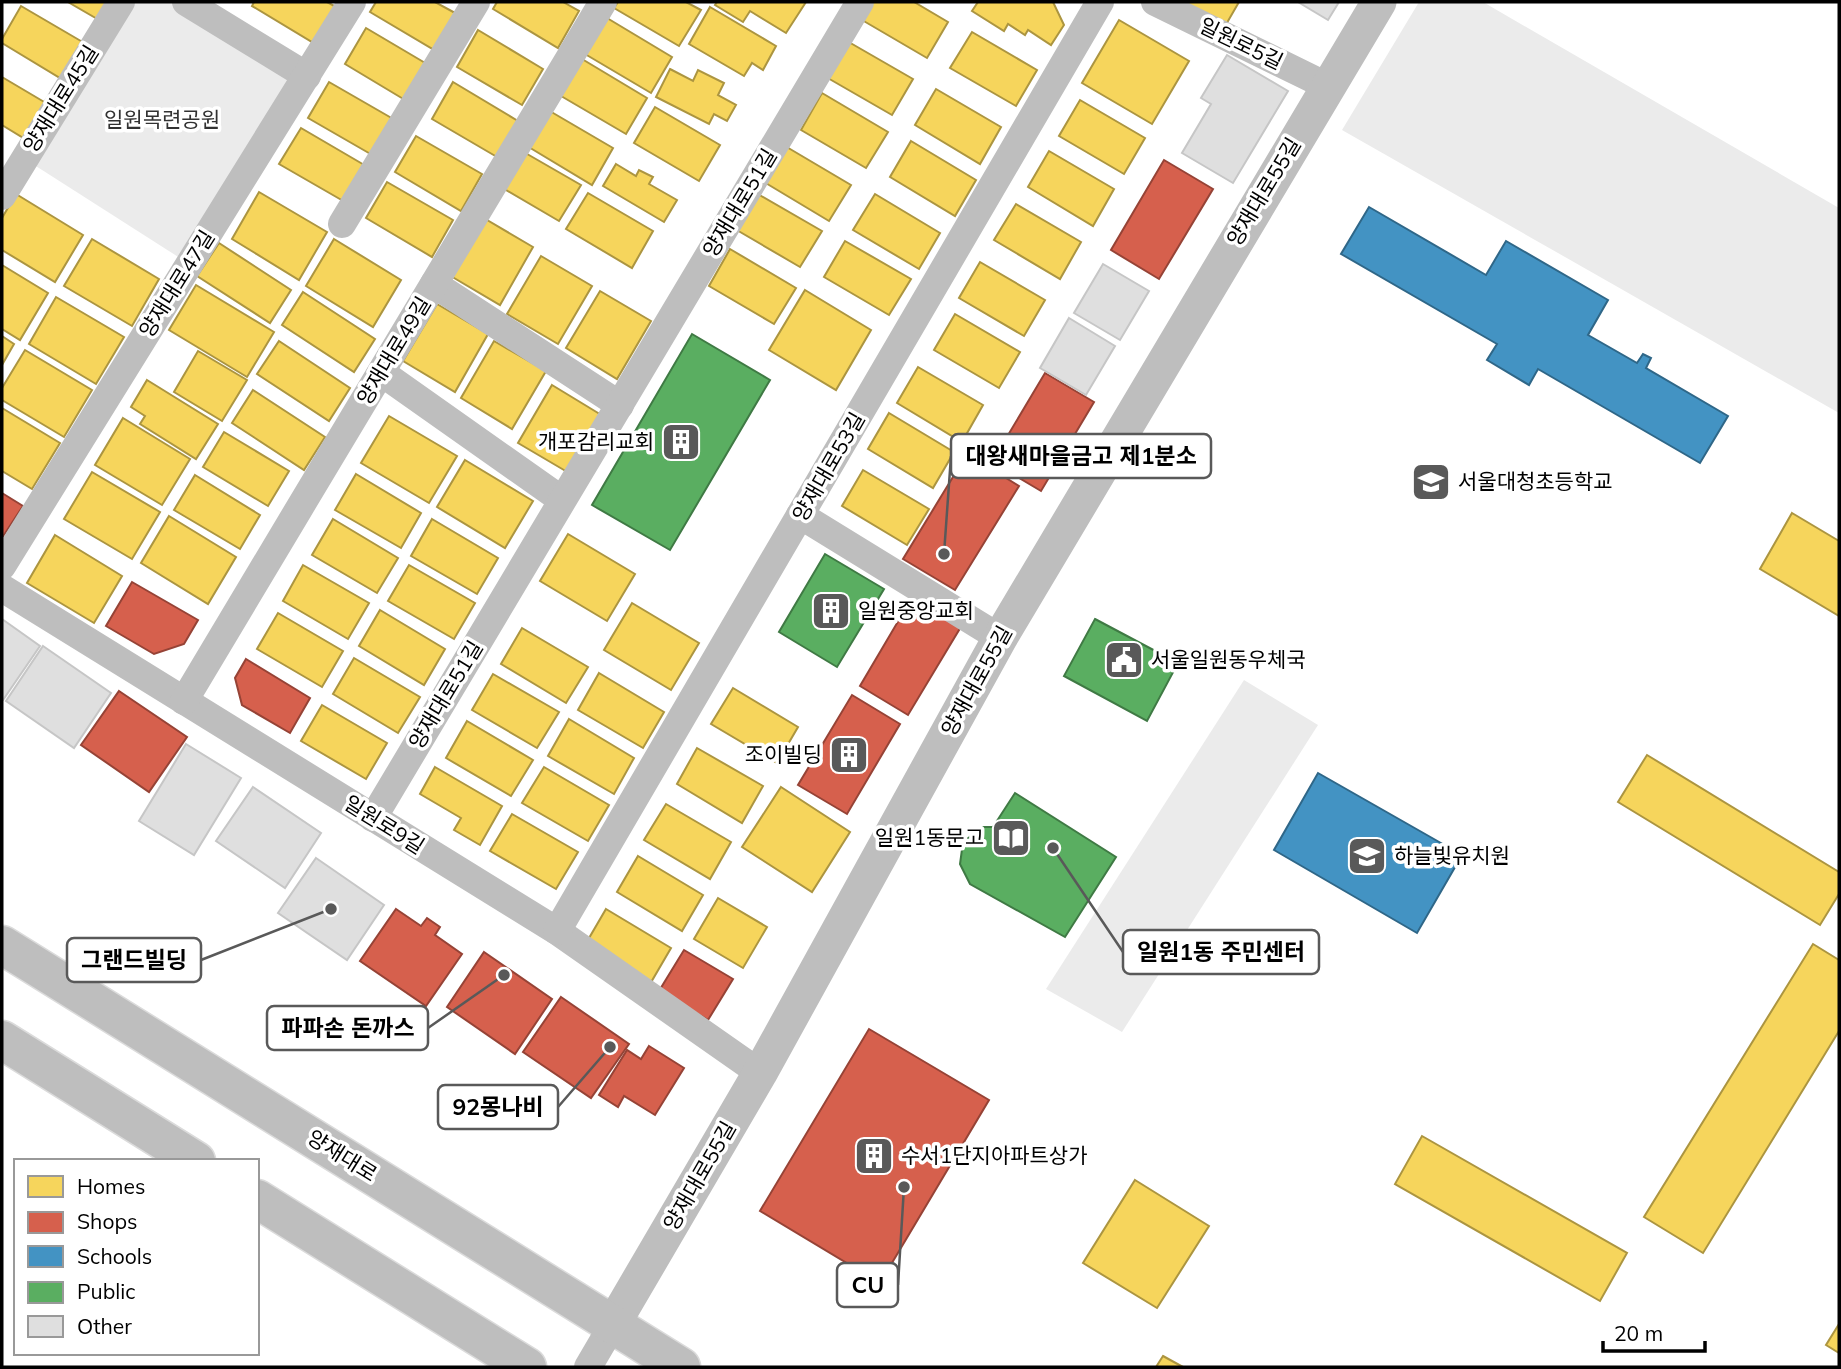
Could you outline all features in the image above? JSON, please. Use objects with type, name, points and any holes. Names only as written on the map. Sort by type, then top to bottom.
[{"type":"main road","name":"양재대로","points":[[2,945],[681,1367]]},
{"type":"main road","points":[[2,1040],[193,1159]]},
{"type":"main road","points":[[259,1200],[527,1367]]},
{"type":"street","name":"양재대로45길","points":[[2,196],[121,2]]},
{"type":"street","points":[[186,2],[307,76]]},
{"type":"street","name":"양재대로47길","points":[[2,566],[352,2]]},
{"type":"street","points":[[342,224],[476,2]]},
{"type":"street","name":"양재대로49길","points":[[184,701],[603,2]]},
{"type":"street","name":"양재대로51길","points":[[373,818],[860,2]]},
{"type":"street","name":"양재대로53길","points":[[557,931],[1100,2]]},
{"type":"street","name":"일원로5길","points":[[1154,2],[1327,86]]},
{"type":"street","name":"양재대로55길","points":[[587,1367],[760,1073],[1000,638],[1379,2]]},
{"type":"street","points":[[434,284],[620,405]]},
{"type":"street","points":[[382,373],[562,500]]},
{"type":"street","points":[[800,515],[1000,638]]},
{"type":"street","name":"일원로9길","points":[[2,587],[557,931],[760,1073]]},
{"type":"green space","name":"일원목련공원","points":[[128,2],[173,2],[296,79],[183,260],[28,161]]},
{"type":"green space","points":[[1419,2],[1483,2],[1839,208],[1839,413],[1342,130]]},
{"type":"green space","points":[[1244,680],[1318,725],[1122,1032],[1046,989]]},
{"type":"building: Homes","points":[[68,2],[110,2],[99,20]]},
{"type":"building: Homes","points":[[254,2],[327,2],[338,8],[317,45],[252,6]]},
{"type":"building: Homes","points":[[376,2],[435,2],[457,14],[436,51],[370,12]]},
{"type":"building: Homes","points":[[497,2],[563,2],[579,11],[558,48],[493,9]]},
{"type":"building: Homes","points":[[618,2],[686,2],[701,10],[679,46],[614,8]]},
{"type":"building: Homes","points":[[717,2],[806,2],[786,33],[750,11],[743,22],[715,5]]},
{"type":"building: Homes","points":[[872,2],[914,2],[948,22],[927,58],[862,20]]},
{"type":"building: Homes","points":[[978,2],[1053,2],[1064,25],[1051,45],[1028,30],[1025,35],[1008,24],[1004,31],[972,11]]},
{"type":"building: Homes","points":[[1177,2],[1239,2],[1224,28]]},
{"type":"building: Homes","points":[[21,6],[86,44],[65,81],[2,43]]},
{"type":"building: Homes","points":[[710,7],[776,46],[763,70],[752,63],[744,76],[689,44]]},
{"type":"building: Homes","points":[[607,18],[672,57],[651,93],[585,54]]},
{"type":"building: Homes","points":[[1119,20],[1189,61],[1152,124],[1082,83]]},
{"type":"building: Homes","points":[[366,28],[432,67],[410,103],[345,64]]},
{"type":"building: Homes","points":[[478,30],[543,69],[522,105],[457,67]]},
{"type":"building: Homes","points":[[972,32],[1037,70],[1016,106],[950,68]]},
{"type":"building: Homes","points":[[847,41],[913,79],[892,115],[826,77]]},
{"type":"building: Homes","points":[[582,59],[647,98],[626,134],[561,96]]},
{"type":"building: Homes","points":[[670,69],[693,81],[698,70],[724,83],[718,95],[736,105],[727,121],[714,114],[709,124],[656,97]]},
{"type":"building: Homes","points":[[2,77],[51,106],[30,142],[2,125]]},
{"type":"building: Homes","points":[[329,82],[395,120],[374,156],[308,118]]},
{"type":"building: Homes","points":[[453,82],[518,121],[497,157],[432,119]]},
{"type":"building: Homes","points":[[936,89],[1001,127],[980,164],[915,125]]},
{"type":"building: Homes","points":[[822,93],[888,132],[866,168],[801,130]]},
{"type":"building: Homes","points":[[1080,100],[1145,138],[1124,174],[1059,136]]},
{"type":"building: Homes","points":[[655,107],[720,145],[699,181],[634,143]]},
{"type":"building: Homes","points":[[548,110],[613,148],[592,185],[527,146]]},
{"type":"building: Homes","points":[[301,128],[366,166],[345,202],[279,164]]},
{"type":"building: Homes","points":[[416,136],[482,174],[461,211],[395,172]]},
{"type":"building: Homes","points":[[911,141],[976,180],[955,216],[890,177]]},
{"type":"building: Homes","points":[[785,146],[851,185],[829,221],[764,182]]},
{"type":"building: Homes","points":[[515,147],[581,185],[559,221],[494,183]]},
{"type":"building: Homes","points":[[1049,151],[1114,189],[1093,226],[1028,187]]},
{"type":"building: Homes","points":[[616,164],[636,176],[639,170],[653,177],[649,184],[677,200],[664,222],[603,186]]},
{"type":"building: Homes","points":[[387,182],[453,220],[432,257],[366,218]]},
{"type":"building: Homes","points":[[259,192],[327,232],[299,280],[232,239]]},
{"type":"building: Homes","points":[[588,193],[653,231],[632,268],[566,229]]},
{"type":"building: Homes","points":[[756,193],[822,231],[800,267],[735,229]]},
{"type":"building: Homes","points":[[16,194],[83,235],[55,282],[2,250],[2,218]]},
{"type":"building: Homes","points":[[875,194],[940,233],[919,269],[853,230]]},
{"type":"building: Homes","points":[[1016,204],[1081,242],[1060,279],[994,240]]},
{"type":"building: Homes","points":[[482,217],[533,247],[500,305],[449,275]]},
{"type":"building: Homes","points":[[92,239],[159,279],[132,326],[64,286]]},
{"type":"building: Homes","points":[[334,239],[401,280],[373,327],[306,286]]},
{"type":"building: Homes","points":[[845,241],[911,279],[889,315],[824,277]]},
{"type":"building: Homes","points":[[219,243],[291,290],[270,323],[197,276]]},
{"type":"building: Homes","points":[[730,249],[796,288],[774,324],[709,286]]},
{"type":"building: Homes","points":[[541,256],[592,286],[558,344],[507,314]]},
{"type":"building: Homes","points":[[980,262],[1045,300],[1024,336],[959,298]]},
{"type":"building: Homes","points":[[2,265],[48,293],[20,340],[2,329]]},
{"type":"building: Homes","points":[[196,285],[274,332],[247,377],[169,330]]},
{"type":"building: Homes","points":[[805,290],[871,330],[836,390],[769,350]]},
{"type":"building: Homes","points":[[600,291],[651,321],[617,379],[566,348]]},
{"type":"building: Homes","points":[[303,292],[375,339],[354,372],[282,325]]},
{"type":"building: Homes","points":[[56,297],[124,337],[96,384],[29,344]]},
{"type":"building: Homes","points":[[437,304],[488,334],[455,392],[403,361]]},
{"type":"building: Homes","points":[[955,314],[1020,352],[999,388],[934,350]]},
{"type":"building: Homes","points":[[2,336],[14,344],[2,365]]},
{"type":"building: Homes","points":[[279,341],[350,388],[329,421],[257,374]]},
{"type":"building: Homes","points":[[494,341],[546,371],[512,429],[461,398]]},
{"type":"building: Homes","points":[[25,350],[92,390],[64,437],[2,400],[2,388]]},
{"type":"building: Homes","points":[[198,351],[247,380],[222,421],[174,392]]},
{"type":"building: Homes","points":[[918,367],[983,405],[962,442],[897,403]]},
{"type":"building: Homes","points":[[147,380],[218,424],[196,459],[140,424],[145,416],[131,407]]},
{"type":"building: Homes","points":[[552,385],[603,416],[569,473],[518,443]]},
{"type":"building: Homes","points":[[253,390],[325,437],[304,470],[232,423]]},
{"type":"building: Homes","points":[[2,408],[60,443],[32,489],[2,471]]},
{"type":"building: Homes","points":[[889,413],[954,452],[933,488],[868,449]]},
{"type":"building: Homes","points":[[389,416],[457,456],[429,503],[361,463]]},
{"type":"building: Homes","points":[[123,418],[190,459],[162,505],[95,465]]},
{"type":"building: Homes","points":[[224,432],[289,471],[268,506],[203,467]]},
{"type":"building: Homes","points":[[465,460],[533,501],[505,548],[437,507]]},
{"type":"building: Homes","points":[[863,470],[929,509],[907,545],[842,506]]},
{"type":"building: Homes","points":[[92,472],[160,512],[132,559],[64,519]]},
{"type":"building: Homes","points":[[356,474],[421,513],[401,548],[335,510]]},
{"type":"building: Homes","points":[[195,475],[260,515],[240,549],[174,510]]},
{"type":"building: Homes","points":[[1792,513],[1839,541],[1839,616],[1760,569]]},
{"type":"building: Homes","points":[[169,516],[236,557],[208,604],[141,563]]},
{"type":"building: Homes","points":[[333,519],[398,558],[377,593],[312,555]]},
{"type":"building: Homes","points":[[432,519],[498,558],[477,594],[411,556]]},
{"type":"building: Homes","points":[[568,534],[635,574],[607,621],[540,581]]},
{"type":"building: Homes","points":[[55,535],[122,576],[94,623],[27,583]]},
{"type":"building: Homes","points":[[303,565],[369,603],[348,639],[283,601]]},
{"type":"building: Homes","points":[[409,565],[475,603],[454,639],[388,601]]},
{"type":"building: Homes","points":[[632,603],[699,643],[671,690],[604,650]]},
{"type":"building: Homes","points":[[380,610],[445,649],[424,685],[359,646]]},
{"type":"building: Homes","points":[[278,613],[343,651],[322,687],[257,649]]},
{"type":"building: Homes","points":[[522,628],[588,667],[566,703],[501,664]]},
{"type":"building: Homes","points":[[354,658],[420,697],[398,733],[333,694]]},
{"type":"building: Homes","points":[[599,673],[664,712],[643,748],[578,710]]},
{"type":"building: Homes","points":[[493,674],[559,712],[537,748],[472,710]]},
{"type":"building: Homes","points":[[733,688],[798,727],[777,763],[711,724]]},
{"type":"building: Homes","points":[[322,705],[387,743],[366,779],[301,741]]},
{"type":"building: Homes","points":[[569,719],[634,758],[614,794],[548,756]]},
{"type":"building: Homes","points":[[467,721],[533,760],[511,796],[446,758]]},
{"type":"building: Homes","points":[[697,748],[763,786],[742,823],[677,784]]},
{"type":"building: Homes","points":[[1647,755],[1839,872],[1839,894],[1820,925],[1618,802]]},
{"type":"building: Homes","points":[[435,767],[502,806],[480,845],[454,830],[461,818],[420,794]]},
{"type":"building: Homes","points":[[544,767],[609,805],[588,841],[522,803]]},
{"type":"building: Homes","points":[[781,787],[850,832],[812,892],[742,847]]},
{"type":"building: Homes","points":[[666,804],[731,842],[710,879],[644,840]]},
{"type":"building: Homes","points":[[512,814],[578,852],[556,889],[490,851]]},
{"type":"building: Homes","points":[[638,856],[703,895],[682,931],[617,892]]},
{"type":"building: Homes","points":[[718,898],[767,927],[743,968],[694,939]]},
{"type":"building: Homes","points":[[606,909],[671,948],[650,984],[585,945]]},
{"type":"building: Homes","points":[[1813,944],[1839,960],[1839,1031],[1703,1253],[1644,1217]]},
{"type":"building: Homes","points":[[1422,1136],[1627,1253],[1600,1301],[1395,1184]]},
{"type":"building: Homes","points":[[1135,1180],[1209,1226],[1157,1308],[1083,1263]]},
{"type":"building: Homes","points":[[1839,1324],[1839,1353],[1826,1345]]},
{"type":"building: Homes","points":[[1163,1356],[1183,1367],[1156,1367]]},
{"type":"building: Shops","points":[[1164,160],[1213,189],[1159,279],[1111,250]]},
{"type":"building: Shops","points":[[1045,373],[1094,402],[1041,491],[992,462]]},
{"type":"building: Shops","points":[[967,454],[1019,486],[955,590],[903,559]]},
{"type":"building: Shops","points":[[2,493],[23,506],[2,538]]},
{"type":"building: Shops","points":[[132,582],[198,620],[184,644],[154,654],[106,626]]},
{"type":"building: Shops","points":[[913,596],[962,625],[908,715],[860,686]]},
{"type":"building: Shops","points":[[246,659],[310,698],[290,733],[242,705],[235,678]]},
{"type":"building: Shops","points":[[119,691],[187,737],[149,792],[81,745]]},
{"type":"building: Shops","name":"조이빌딩","points":[[852,695],[900,724],[847,814],[798,785]]},
{"type":"building: Shops","points":[[396,909],[421,926],[427,918],[440,927],[435,935],[462,954],[426,1006],[360,961]]},
{"type":"building: Shops","points":[[684,950],[733,979],[708,1020],[659,991]]},
{"type":"building: Shops","points":[[484,952],[552,999],[515,1054],[447,1007]]},
{"type":"building: Shops","points":[[561,997],[629,1044],[591,1098],[523,1052]]},
{"type":"building: Shops","name":"수서1단지아파트상가","points":[[869,1029],[989,1100],[880,1283],[760,1211]]},
{"type":"building: Shops","points":[[649,1046],[684,1068],[655,1115],[624,1096],[618,1107],[599,1095],[627,1050],[641,1059]]},
{"type":"building: Schools","points":[[1369,207],[1486,275],[1506,241],[1608,300],[1588,335],[1637,363],[1643,354],[1651,358],[1646,368],[1728,416],[1700,463],[1538,369],[1529,385],[1487,360],[1497,344],[1341,254]]},
{"type":"building: Schools","points":[[1318,773],[1462,855],[1417,933],[1274,850]]},
{"type":"building: Public","name":"개포감리교회","points":[[692,334],[770,380],[670,550],[592,505]]},
{"type":"building: Public","name":"일원중앙교회","points":[[825,554],[884,589],[837,667],[779,632]]},
{"type":"building: Public","points":[[1095,619],[1178,663],[1147,721],[1064,676]]},
{"type":"building: Public","points":[[1015,793],[1116,857],[1065,937],[970,884],[960,864],[963,842],[983,827],[993,827]]},
{"type":"building: Other","points":[[1298,2],[1339,2],[1328,20]]},
{"type":"building: Other","points":[[1227,55],[1288,91],[1233,183],[1182,153],[1211,104],[1201,98]]},
{"type":"building: Other","points":[[1103,264],[1149,291],[1120,340],[1074,313]]},
{"type":"building: Other","points":[[1069,318],[1115,346],[1086,395],[1040,368]]},
{"type":"building: Other","points":[[2,619],[40,646],[3,700],[2,700]]},
{"type":"building: Other","points":[[43,646],[111,693],[74,748],[6,701]]},
{"type":"building: Other","points":[[186,744],[241,778],[194,855],[139,821]]},
{"type":"building: Other","points":[[253,787],[321,833],[285,888],[216,841]]},
{"type":"building: Other","points":[[316,858],[384,905],[347,960],[278,913]]},
{"type":"place","name":"개포감리교회","points":[[681,442]]},
{"type":"place","name":"서울대청초등학교","points":[[1431,482]]},
{"type":"place","name":"대왕새마을금고 제1분소","points":[[944,554]]},
{"type":"place","name":"일원중앙교회","points":[[831,611]]},
{"type":"place","name":"서울일원동우체국","points":[[1124,660]]},
{"type":"place","name":"조이빌딩","points":[[849,755]]},
{"type":"place","name":"일원1동문고","points":[[1011,838]]},
{"type":"place","name":"일원1동 주민센터","points":[[1053,848]]},
{"type":"place","name":"하늘빛유치원","points":[[1367,856]]},
{"type":"place","name":"그랜드빌딩","points":[[331,909]]},
{"type":"place","name":"파파손 돈까스","points":[[504,975]]},
{"type":"place","name":"92몽나비","points":[[610,1047]]},
{"type":"place","name":"수서1단지아파트상가","points":[[874,1156]]},
{"type":"place","name":"CU","points":[[904,1187]]}]
